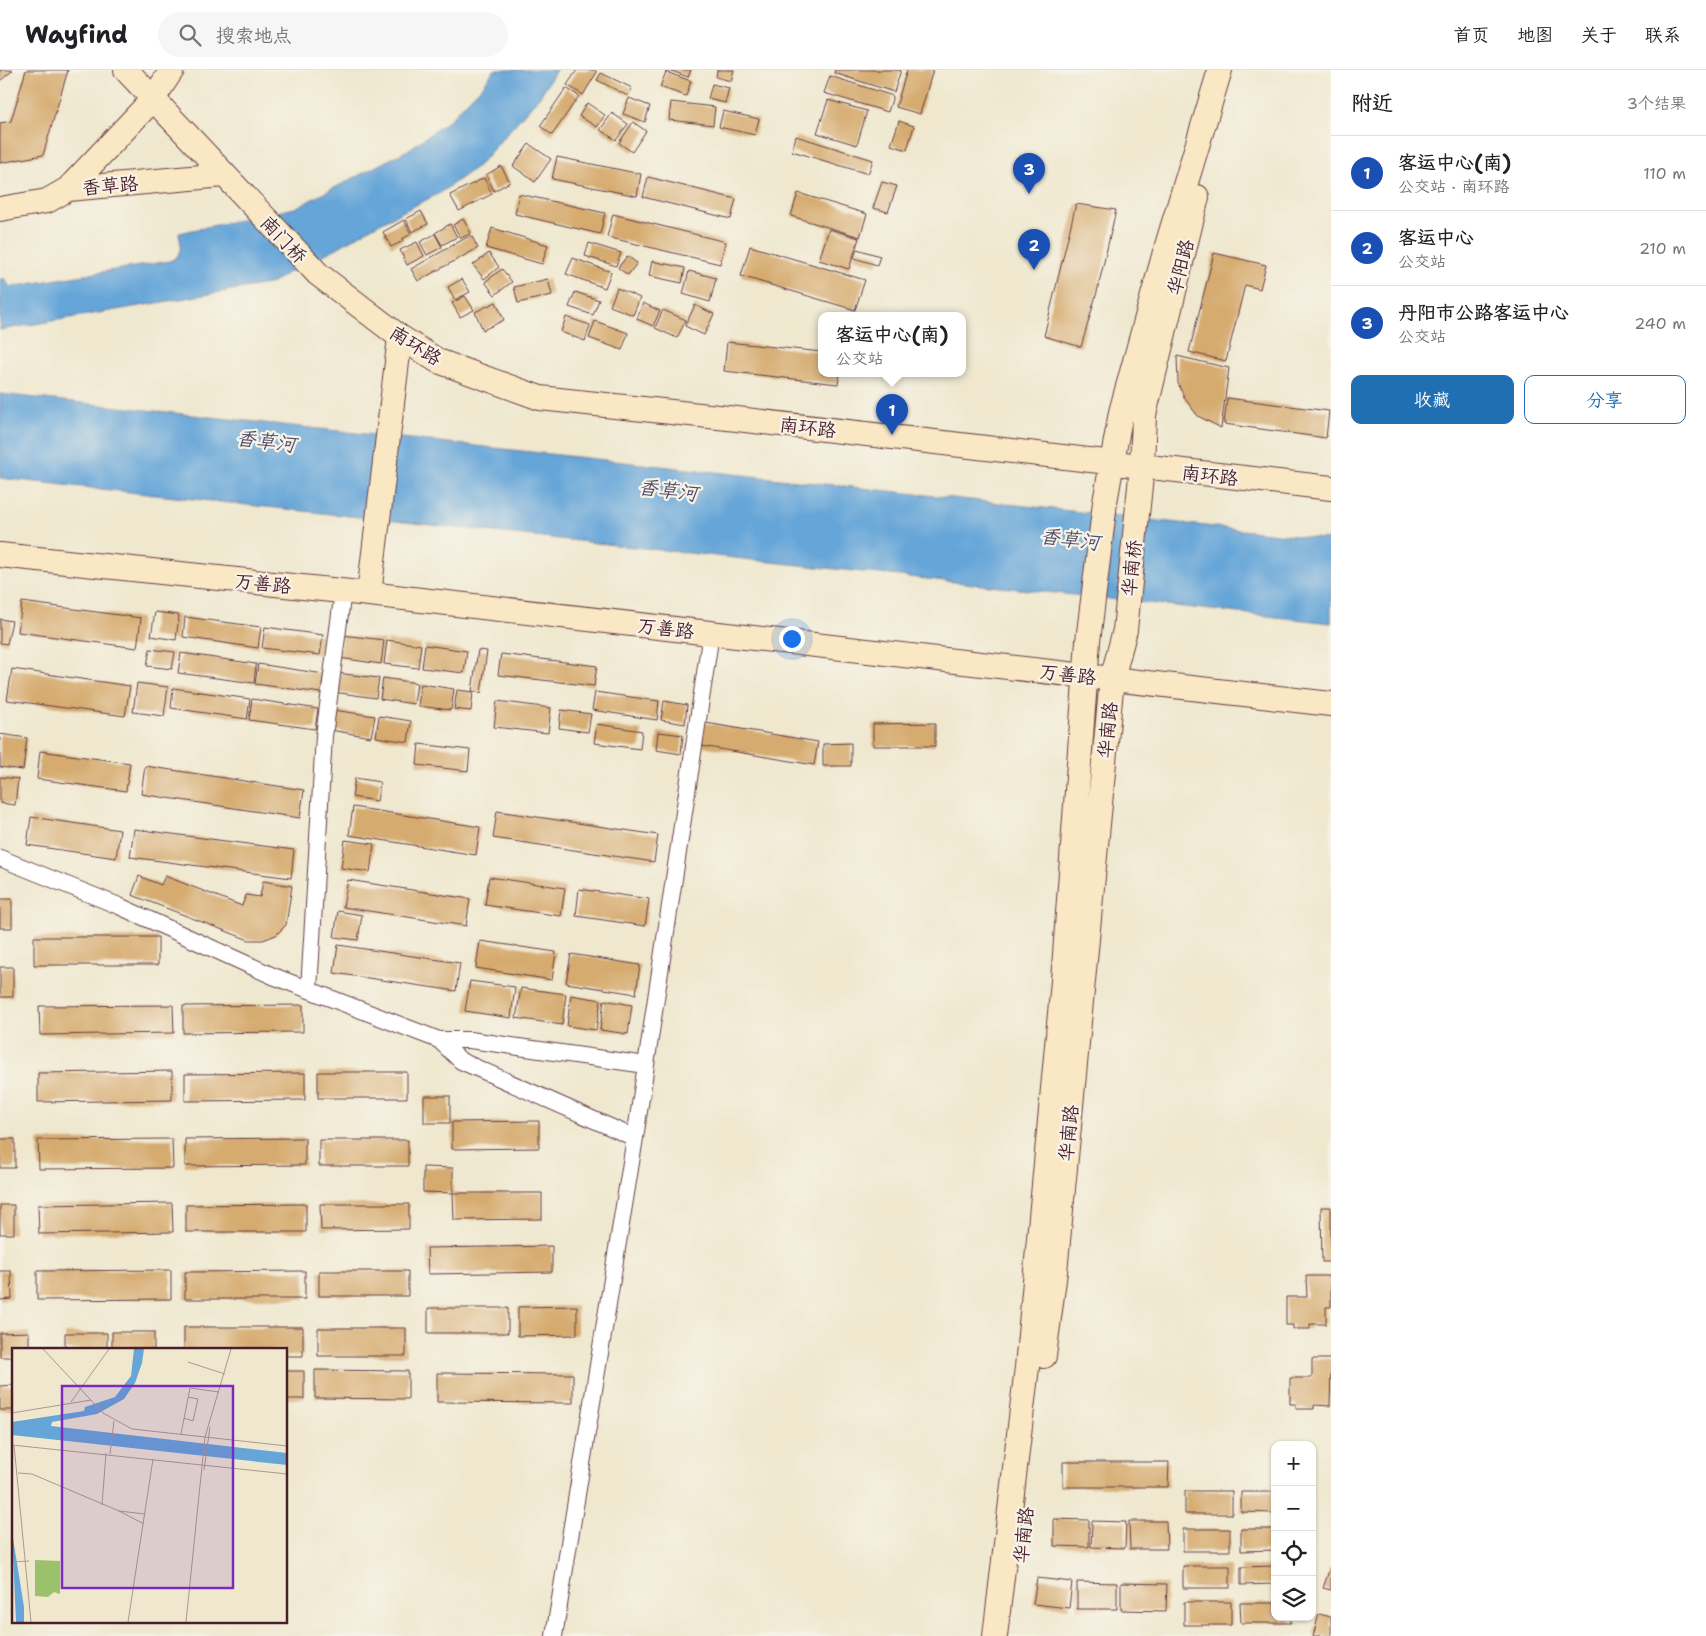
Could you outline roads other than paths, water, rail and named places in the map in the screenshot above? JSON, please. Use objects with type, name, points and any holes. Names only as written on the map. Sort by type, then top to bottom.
[{"type":"main road","points":[[126,70],[224,175]]},
{"type":"main road","points":[[68,189],[153,99],[172,70]]},
{"type":"main road","points":[[1110,463],[1121,412],[1164,252],[1220,70]]},
{"type":"main road","name":"华阳路","points":[[1142,467],[1144,414],[1217,113],[1231,70]]},
{"type":"main road","name":"香草路","points":[[0,209],[47,201],[68,189],[224,175]]},
{"type":"main road","name":"南门桥","points":[[224,175],[318,274]]},
{"type":"main road","name":"南环路","points":[[318,274],[400,337],[438,361],[540,398],[1331,488]]},
{"type":"main road","points":[[369,594],[400,337]]},
{"type":"main road","name":"华南桥","points":[[1090,628],[1110,463]]},
{"type":"main road","name":"华南桥","points":[[1124,630],[1142,467]]},
{"type":"main road","name":"万善路","points":[[0,554],[343,591],[1331,704]]},
{"type":"main road","name":"华南路","points":[[994,1636],[1029,1348],[1063,981],[1090,628]]},
{"type":"main road","name":"华南路","points":[[1011,1636],[1054,1272],[1112,679],[1124,630]]},
{"type":"street","points":[[309,990],[324,736],[343,591]]},
{"type":"street","points":[[554,1636],[635,1138],[712,633]]},
{"type":"street","points":[[0,858],[119,906],[272,976],[439,1040],[480,1041],[646,1065]]},
{"type":"street","points":[[439,1040],[461,1060],[635,1138]]},
{"type":"water","points":[[494,70],[556,70],[540,96],[479,165],[440,193],[287,273],[273,283],[0,330],[0,279],[5,279],[10,287],[170,261],[178,256],[181,246],[179,233],[295,208],[408,150],[447,122],[485,83]]},
{"type":"water","name":"香草河","points":[[0,394],[1331,540],[1331,623],[0,478]]},
{"type":"place","name":"丹阳市公路客运中心","points":[[1029,194]]},
{"type":"place","name":"客运中心","points":[[1034,270]]},
{"type":"place","name":"客运中心(南)","points":[[892,435]]}]
